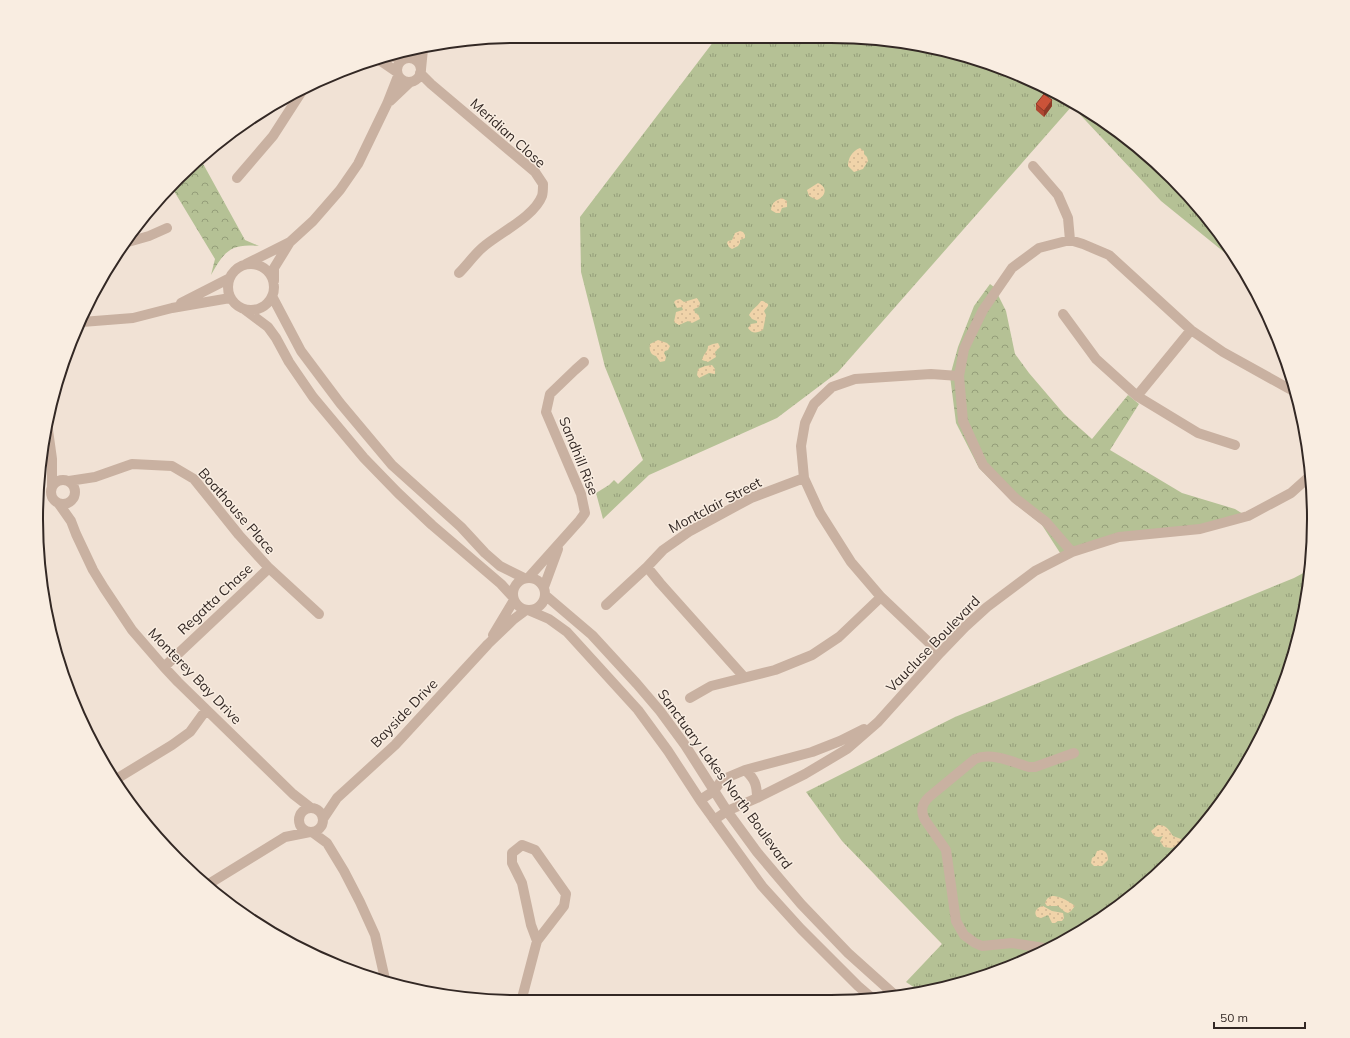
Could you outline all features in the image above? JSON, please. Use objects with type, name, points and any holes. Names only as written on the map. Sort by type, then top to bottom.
[{"type":"street","points":[[387,104],[416,76],[422,53]]},
{"type":"street","points":[[272,296],[301,351],[340,403],[392,465],[461,527],[495,562],[510,572],[538,580],[545,591],[542,604],[533,610],[521,608],[501,584],[432,525],[398,493],[364,458],[313,397],[289,362],[276,338],[268,327],[234,303],[230,298],[228,284],[230,278],[239,267],[290,242],[313,221],[340,190],[358,164],[387,104],[398,74],[398,65],[400,62],[409,59],[412,55]]},
{"type":"street","points":[[400,58],[417,62],[416,76]]},
{"type":"street","points":[[383,63],[398,74],[404,81],[416,76]]},
{"type":"street","name":"Meridian Close","points":[[416,76],[431,84],[535,172],[543,184],[542,196],[534,209],[481,249],[459,273]]},
{"type":"street","points":[[237,178],[273,136],[298,98]]},
{"type":"street","points":[[1033,166],[1058,195],[1068,218],[1070,240]]},
{"type":"street","points":[[133,241],[149,236],[167,228]]},
{"type":"street","points":[[1072,552],[1046,522],[1015,498],[983,465],[963,421],[959,376],[964,349],[983,310],[1012,268],[1039,248],[1070,240],[1109,255],[1191,330],[1223,352],[1289,389]]},
{"type":"street","points":[[244,309],[258,309],[269,302],[274,290],[274,268],[290,242]]},
{"type":"street","points":[[246,264],[254,264],[267,270],[272,276],[274,283]]},
{"type":"street","points":[[172,308],[230,278]]},
{"type":"street","points":[[86,322],[133,318],[172,308],[230,298]]},
{"type":"street","points":[[1063,314],[1096,359],[1137,396],[1198,433],[1235,445]]},
{"type":"street","points":[[1137,396],[1191,330]]},
{"type":"street","name":"Sandhill Rise","points":[[527,577],[560,543],[585,513],[582,494],[546,412],[550,394],[584,362]]},
{"type":"street","points":[[940,653],[881,597],[851,562],[820,514],[804,478],[801,446],[805,423],[814,404],[832,387],[855,379],[931,374],[959,376]]},
{"type":"street","points":[[50,441],[52,459],[52,496],[59,504],[67,504],[73,499],[75,487],[67,480],[52,459]]},
{"type":"street","name":"Boathouse Place","points":[[67,480],[95,477],[132,464],[172,466],[194,479],[239,535],[269,568],[320,614]]},
{"type":"street","name":"Boathouse Place","points":[[75,494],[95,477]]},
{"type":"street","name":"Montclair Street","points":[[606,605],[663,550],[690,531],[752,498],[804,478]]},
{"type":"street","points":[[52,487],[58,481],[67,480]]},
{"type":"street","name":"Vaucluse Boulevard","points":[[714,820],[727,811],[805,774],[847,749],[878,722],[940,653],[987,607],[1035,571],[1072,552],[1119,537],[1200,529],[1248,516],[1291,493],[1305,480]]},
{"type":"street","name":"Monterey Bay Drive","points":[[72,522],[75,494]]},
{"type":"street","name":"Monterey Bay Drive","points":[[59,504],[72,522],[90,564],[132,630],[164,667],[206,710],[293,794],[313,808]]},
{"type":"street","name":"Sandhill Rise","points":[[545,591],[560,543]]},
{"type":"street","points":[[647,567],[744,677]]},
{"type":"street","name":"Regatta Chase","points":[[164,667],[269,568]]},
{"type":"street","points":[[513,599],[512,592],[516,583],[527,577]]},
{"type":"street","name":"Sanctuary Lakes North Boulevard","points":[[545,591],[592,635],[637,684],[660,711],[685,745],[727,811],[757,852],[801,904],[887,992]]},
{"type":"street","points":[[690,698],[711,686],[775,670],[812,655],[839,637],[881,597]]},
{"type":"street","name":"Bayside Drive","points":[[488,644],[513,599]]},
{"type":"street","name":"Bayside Drive","points":[[323,821],[337,798],[396,745],[488,644],[514,619],[527,610]]},
{"type":"street","name":"Sanctuary Lakes North Boulevard","points":[[527,610],[546,616],[567,632],[638,710],[744,862],[781,908],[829,958],[867,994]]},
{"type":"street","points":[[120,778],[190,732],[206,710]]},
{"type":"street","name":"Vaucluse Boulevard","points":[[700,800],[714,791],[721,781],[745,770],[812,752],[840,742],[878,722]]},
{"type":"street","points":[[1039,947],[1012,943],[982,946],[975,943],[964,934],[956,921],[946,850],[922,815],[922,809],[923,804],[929,797],[978,757],[992,757],[1029,767],[1035,767],[1074,753]]},
{"type":"street","points":[[745,770],[752,777],[757,788],[756,798]]},
{"type":"street","points":[[293,794],[298,823],[302,830],[311,832],[326,843],[360,902],[375,935],[384,975]]},
{"type":"street","name":"Bayside Drive","points":[[313,808],[337,798]]},
{"type":"street","points":[[285,838],[304,810],[313,808],[320,812],[323,821],[326,843]]},
{"type":"street","points":[[211,882],[285,838],[319,829],[323,821]]},
{"type":"street","points":[[523,995],[537,941],[564,906],[566,894],[535,850],[522,844],[512,853],[512,863],[522,883],[537,941]]},
{"type":"green space","points":[[712,43],[862,44],[924,52],[984,68],[1013,79],[1042,92],[1070,108],[838,372],[777,418],[649,475],[603,519],[596,493],[614,480],[618,484],[643,460],[605,367],[581,272],[580,217]]},
{"type":"green space","points":[[1078,113],[1121,141],[1168,182],[1209,229],[1226,254],[1161,201]]},
{"type":"green space","points":[[203,163],[245,240],[259,246],[241,246],[229,251],[220,260],[211,275],[215,259],[174,191]]},
{"type":"green space","points":[[990,284],[994,287],[1006,311],[1015,354],[1064,414],[1092,439],[1128,395],[1139,404],[1110,450],[1182,493],[1235,509],[1243,514],[1200,529],[1119,537],[1062,556],[1042,525],[1013,502],[979,468],[956,423],[950,376],[958,347],[974,306]]},
{"type":"green space","points":[[1304,573],[1298,612],[1291,642],[1282,672],[1258,730],[1227,783],[1209,809],[1168,856],[1121,897],[1095,915],[1042,946],[984,970],[954,979],[914,988],[906,982],[942,944],[842,841],[806,792],[955,717]]},
{"type":"sand","points":[[860,148],[864,151],[868,161],[863,169],[854,172],[848,166],[849,160],[851,155]]},
{"type":"sand","points":[[818,183],[823,187],[825,192],[817,200],[809,196],[807,190]]},
{"type":"sand","points":[[782,198],[787,201],[787,207],[782,208],[780,213],[776,213],[771,210],[774,202]]},
{"type":"sand","points":[[740,231],[743,232],[745,238],[740,240],[738,246],[732,249],[727,243],[728,241],[732,240],[735,233]]},
{"type":"sand","points":[[697,298],[700,303],[699,307],[694,309],[695,313],[698,314],[700,319],[692,323],[688,321],[679,325],[674,322],[676,312],[683,310],[682,307],[677,308],[674,302],[680,299],[684,302]]},
{"type":"sand","points":[[761,301],[768,304],[764,311],[766,315],[763,330],[753,332],[748,328],[751,324],[757,323],[757,321],[752,319],[749,315]]},
{"type":"sand","points":[[658,340],[667,343],[670,346],[664,353],[666,357],[665,361],[660,362],[656,356],[650,352],[650,344]]},
{"type":"sand","points":[[718,343],[720,347],[715,352],[716,357],[708,362],[702,360],[708,346]]},
{"type":"sand","points":[[712,365],[715,369],[715,374],[709,373],[699,378],[697,375],[698,369]]},
{"type":"sand","points":[[1158,825],[1161,825],[1168,829],[1173,836],[1183,840],[1175,848],[1174,847],[1164,847],[1160,841],[1163,836],[1159,837],[1153,835],[1151,831]]},
{"type":"sand","points":[[1101,850],[1106,853],[1108,860],[1102,866],[1094,866],[1091,863],[1092,858],[1095,856],[1097,851]]},
{"type":"sand","points":[[1054,896],[1070,902],[1075,906],[1068,913],[1058,906],[1047,906],[1045,903],[1049,897]]},
{"type":"sand","points":[[1043,906],[1052,911],[1063,913],[1064,918],[1062,921],[1052,923],[1048,915],[1041,918],[1037,917],[1035,913],[1036,910]]},
{"type":"building","points":[[1044,94],[1052,100],[1044,111],[1036,104]]}]
